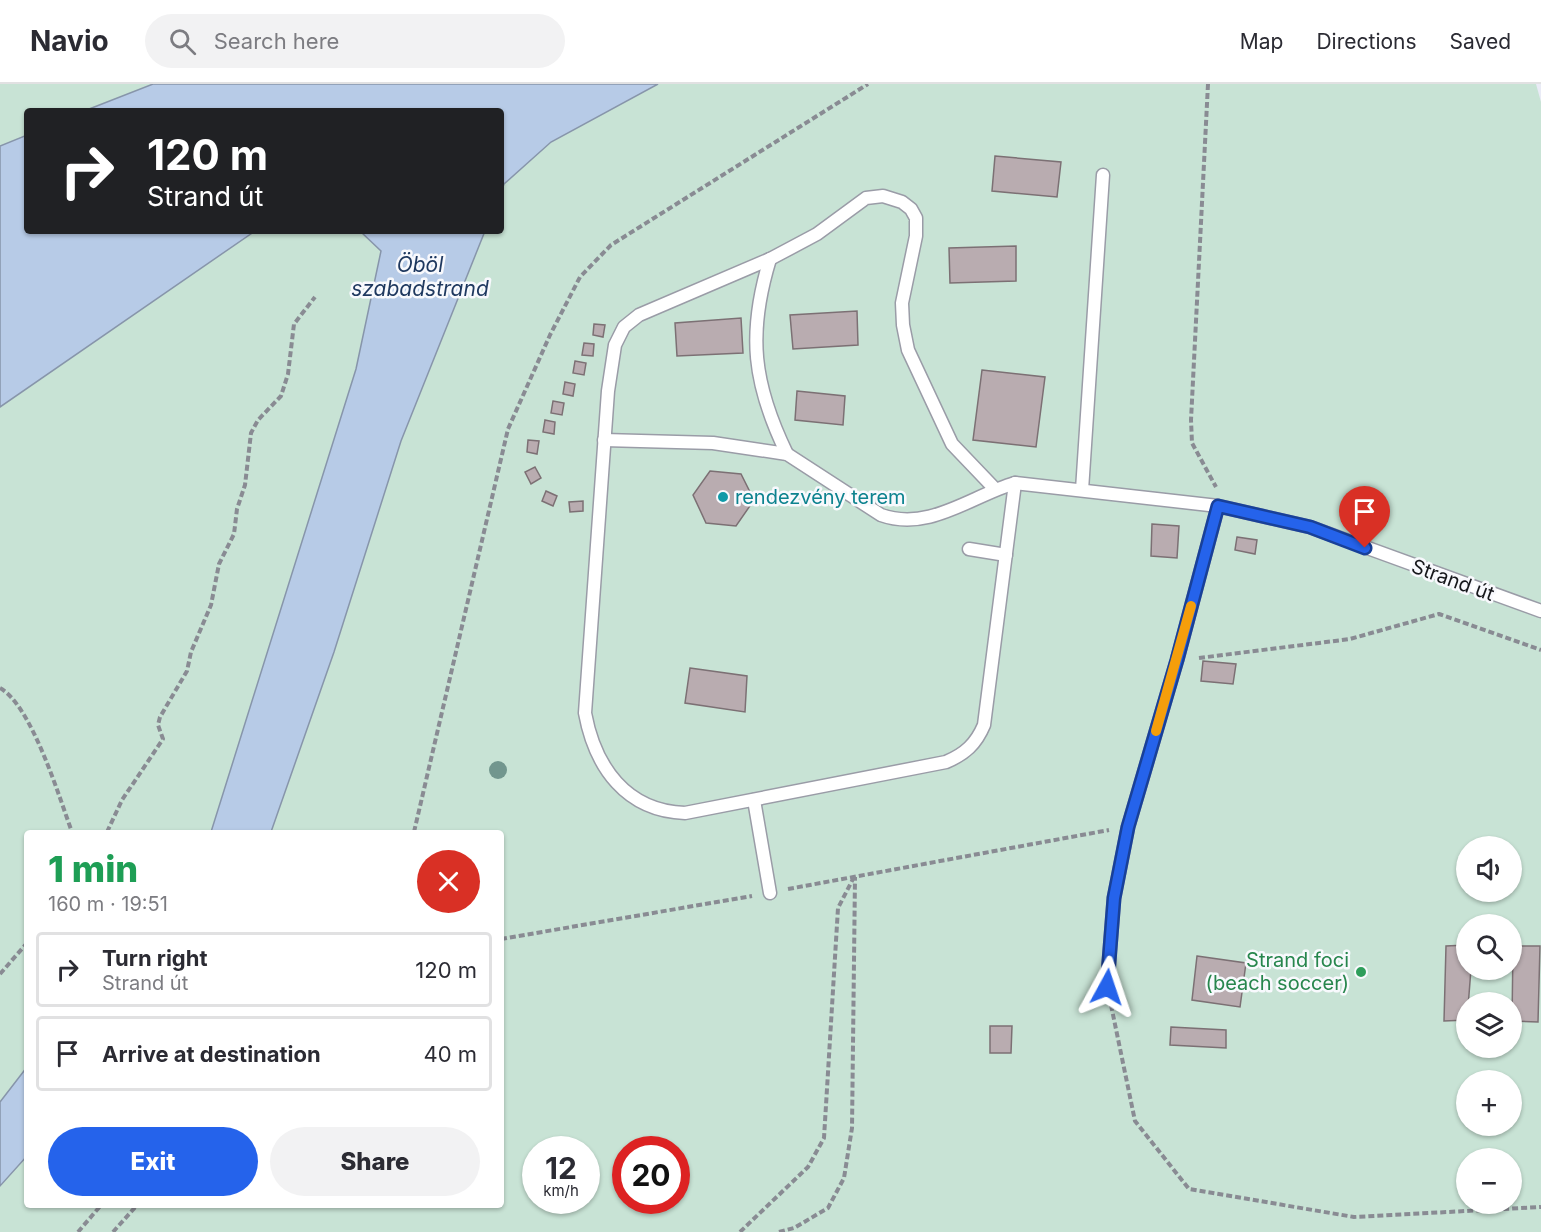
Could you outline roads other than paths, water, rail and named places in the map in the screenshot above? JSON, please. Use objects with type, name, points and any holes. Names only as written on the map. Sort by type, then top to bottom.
[{"type":"lane","points":[[1082,490],[1103,176]]},
{"type":"lane","points":[[603,440],[713,443],[787,454],[881,515],[895,520],[920,519],[949,511],[995,489],[1015,483],[984,725],[976,742],[946,762],[685,813],[670,812],[631,796],[605,772],[590,739],[585,713],[603,440],[615,345],[624,327],[639,315],[770,259],[818,234],[866,198],[883,196],[902,202],[911,209],[916,218],[916,236],[902,303],[908,350],[952,444],[995,489]]},
{"type":"lane","points":[[770,259],[757,307],[755,334],[757,367],[768,409],[787,454]]},
{"type":"lane","name":"Strand út","points":[[1015,483],[1217,500],[1310,527],[1541,611]]},
{"type":"lane","points":[[1107,987],[1114,898],[1128,827],[1177,660],[1217,500]]},
{"type":"lane","points":[[969,549],[1006,555]]},
{"type":"lane","points":[[754,800],[770,893]]},
{"type":"water","points":[[153,84],[658,84],[551,142],[504,184],[504,108],[92,108]]},
{"type":"water","points":[[24,136],[24,234],[251,234],[0,407],[0,146]]},
{"type":"water","name":"Öböl szabadstrand","points":[[363,234],[484,234],[401,441],[334,652],[272,830],[212,830],[356,369],[381,251]]},
{"type":"water","points":[[24,1071],[24,1159],[0,1186],[0,1102]]},
{"type":"place","name":"rendezvény terem","points":[[723,497]]},
{"type":"place","name":"Strand foci (beach soccer)","points":[[1361,972]]}]
